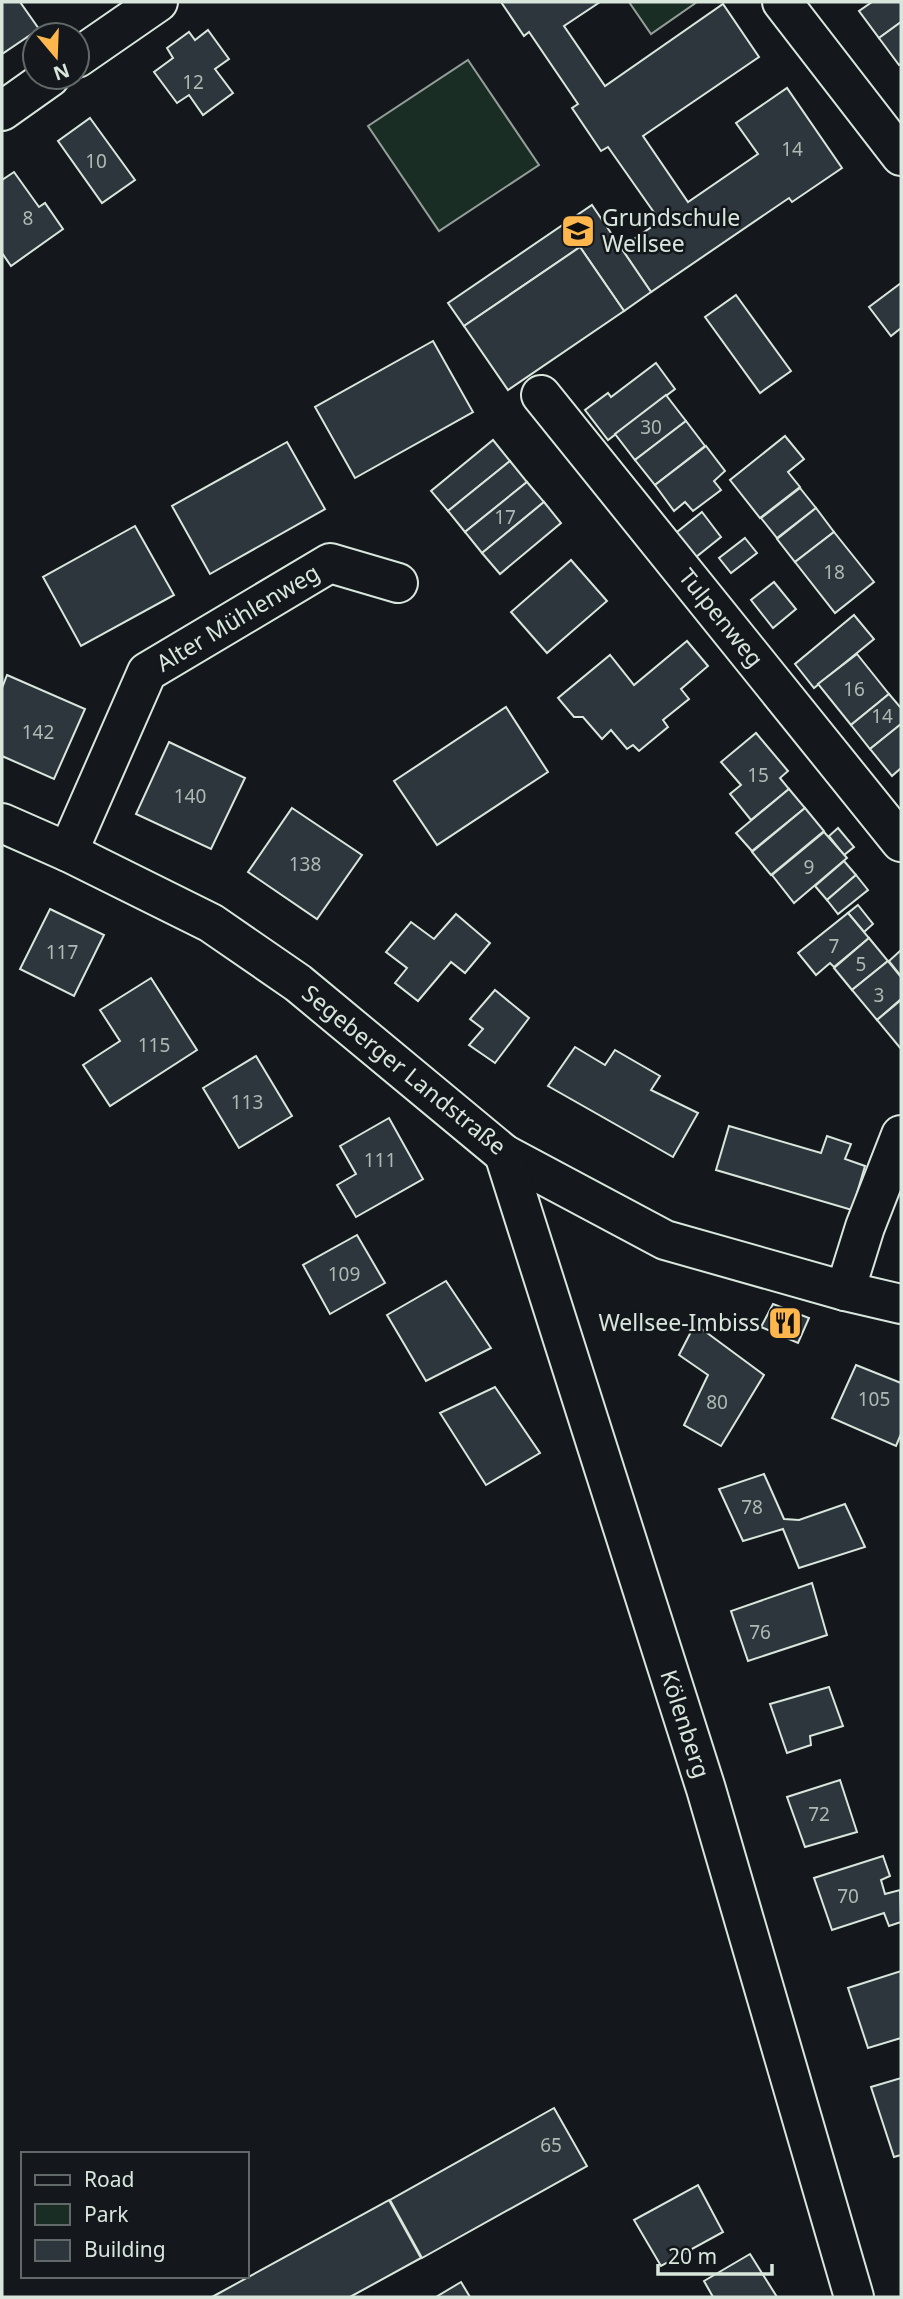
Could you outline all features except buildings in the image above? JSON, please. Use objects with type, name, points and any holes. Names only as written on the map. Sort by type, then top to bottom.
[{"type":"street","points":[[91,48],[158,2]]},
{"type":"street","points":[[782,2],[901,156]]},
{"type":"street","points":[[2,111],[30,91]]},
{"type":"street","name":"Tulpenweg","points":[[541,395],[901,842]]},
{"type":"street","name":"Alter Mühlenweg","points":[[68,852],[147,672],[330,563],[398,583]]},
{"type":"street","name":"Segeberger Landstraße","points":[[2,823],[68,852],[211,923],[298,983],[504,1154],[665,1240],[845,1291],[901,1304]]},
{"type":"street","points":[[845,1291],[865,1227],[901,1135]]},
{"type":"street","name":"Kölenberg","points":[[504,1154],[706,1789],[854,2297]]},
{"type":"green space","points":[[629,2],[697,2],[651,34]]},
{"type":"green space","points":[[468,60],[539,165],[439,231],[368,126]]},
{"type":"place","name":"Grundschule Wellsee","points":[[578,231]]},
{"type":"place","name":"Wellsee-Imbiss","points":[[785,1323]]}]
